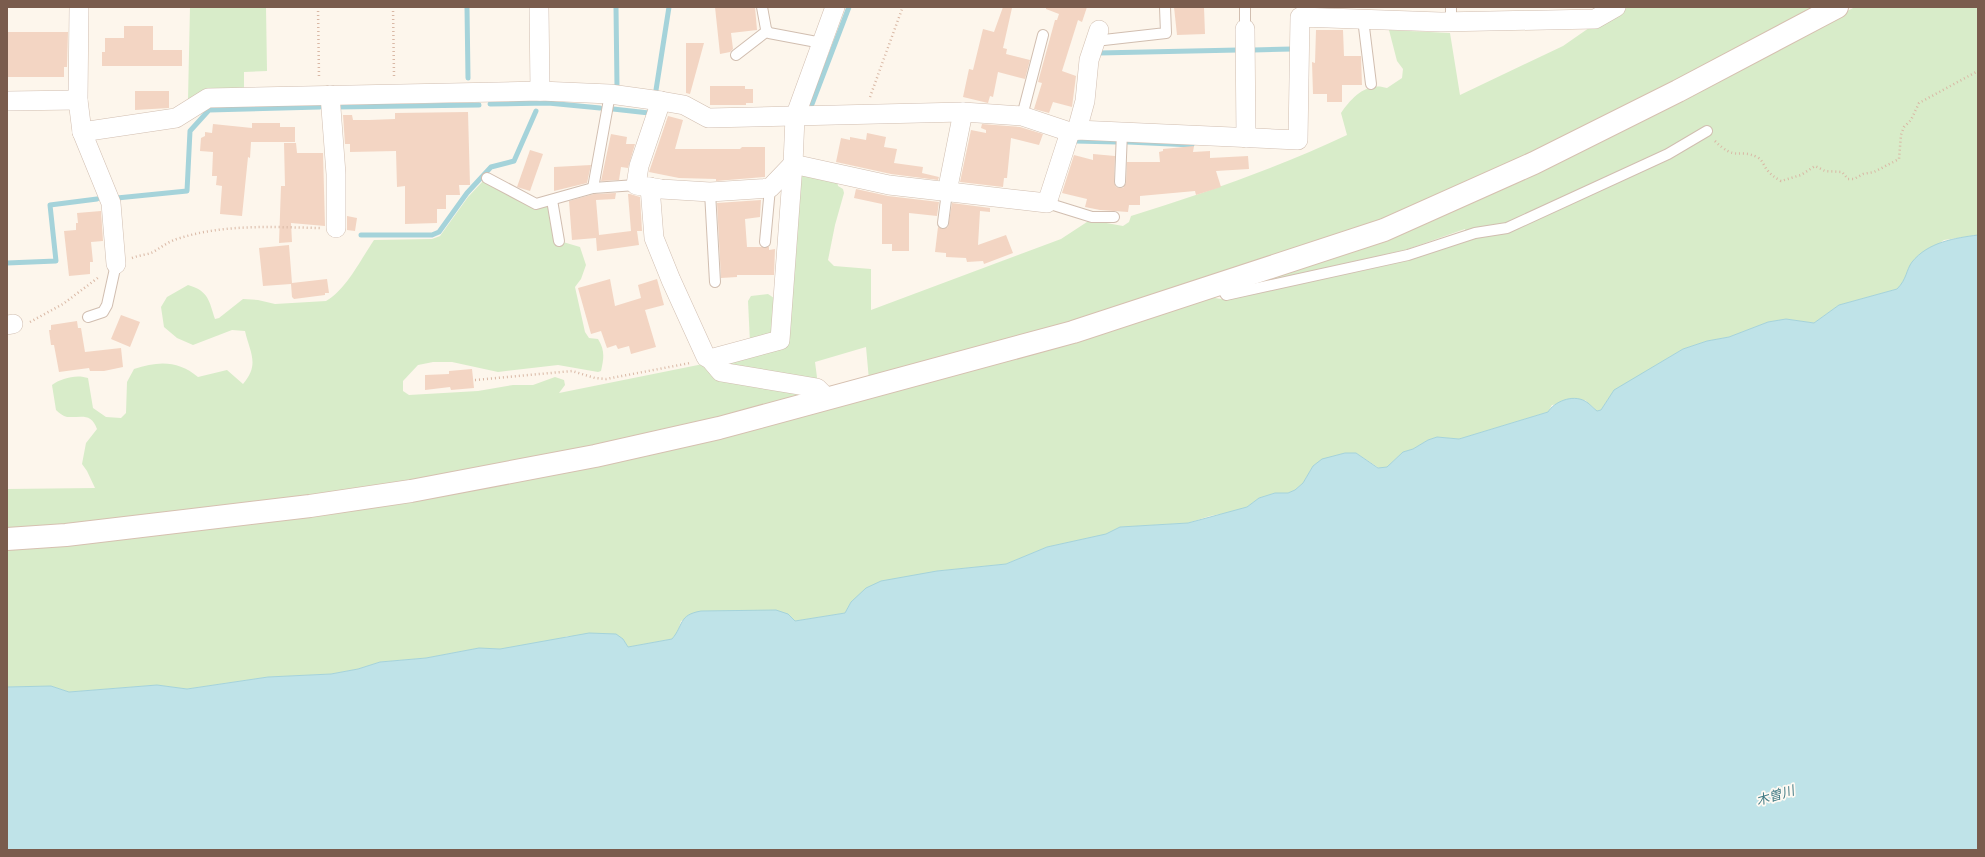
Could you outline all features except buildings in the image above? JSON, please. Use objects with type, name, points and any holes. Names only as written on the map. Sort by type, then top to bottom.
[{"type":"street","points":[[79,7],[78,100],[82,132],[111,203],[116,264]]},
{"type":"street","points":[[539,7],[540,91]]},
{"type":"street","points":[[710,359],[780,340],[795,117],[835,7]]},
{"type":"street","points":[[82,132],[176,118],[208,98],[540,91],[610,94],[661,101],[684,105],[708,118],[963,112],[1022,116],[1073,131],[1298,140],[1300,17],[1322,12],[1363,19],[1451,14],[1595,19],[1616,7]]},
{"type":"street","points":[[7,539],[66,535],[222,517],[411,491],[595,456],[719,428],[1072,332],[1220,285],[1384,230],[1534,163],[1678,91],[1837,7]]},
{"type":"street","points":[[1245,29],[1246,138]]},
{"type":"street","points":[[793,164],[889,185],[1047,203],[1085,101],[1089,60],[1097,36]]},
{"type":"street","points":[[324,95],[336,174],[336,228]]},
{"type":"street","points":[[7,101],[78,100]]},
{"type":"street","points":[[661,101],[639,166],[654,238],[671,280],[706,357],[710,359],[721,372],[817,388],[828,399]]},
{"type":"street","points":[[947,192],[963,112]]},
{"type":"street","points":[[643,186],[710,192],[770,188],[793,164]]},
{"type":"lane","points":[[762,7],[767,31]]},
{"type":"lane","points":[[1097,36],[1166,33],[1165,7]]},
{"type":"lane","points":[[1245,7],[1245,29]]},
{"type":"lane","points":[[1363,19],[1371,84]]},
{"type":"lane","points":[[767,31],[769,33],[822,43]]},
{"type":"lane","points":[[736,55],[767,31]]},
{"type":"lane","points":[[1022,116],[1043,35]]},
{"type":"lane","points":[[593,188],[610,94]]},
{"type":"lane","points":[[1220,285],[1226,295],[1408,255],[1476,233],[1507,228],[1668,154],[1706,131]]},
{"type":"lane","points":[[1120,182],[1122,132]]},
{"type":"lane","points":[[487,178],[536,204],[593,188],[643,186]]},
{"type":"lane","points":[[766,242],[770,188]]},
{"type":"lane","points":[[710,192],[715,282]]},
{"type":"lane","points":[[943,222],[947,192]]},
{"type":"lane","points":[[552,200],[559,241]]},
{"type":"lane","points":[[1047,203],[1092,217],[1114,217]]},
{"type":"lane","points":[[88,317],[103,312],[107,305],[116,264]]},
{"type":"path","points":[[318,7],[324,95]]},
{"type":"path","points":[[393,7],[394,94]]},
{"type":"path","points":[[864,115],[902,9]]},
{"type":"path","points":[[1706,131],[1726,151],[1734,154],[1750,155],[1761,159],[1768,171],[1781,181],[1801,175],[1815,166],[1825,171],[1842,172],[1848,178],[1854,179],[1863,174],[1874,172],[1899,159],[1901,135],[1904,127],[1911,120],[1919,103],[1978,71]]},
{"type":"path","points":[[10,325],[32,321],[63,304],[116,264],[152,252],[164,244],[180,238],[208,231],[241,227],[336,228]]},
{"type":"path","points":[[475,380],[572,371],[595,378],[606,379],[710,359]]},
{"type":"green space","points":[[190,7],[266,7],[267,71],[244,72],[244,88],[188,100]]},
{"type":"green space","points":[[1626,7],[1818,7],[1540,150],[1390,218],[1077,323],[869,380],[866,347],[815,362],[818,385],[725,370],[722,360],[786,341],[797,170],[837,178],[838,186],[843,189],[844,193],[835,225],[828,260],[834,266],[871,269],[871,310],[1061,239],[1090,220],[1123,226],[1129,222],[1131,216],[1240,179],[1321,147],[1347,135],[1341,113],[1350,102],[1360,92],[1366,89],[1380,86],[1387,88],[1402,78],[1403,69],[1397,61],[1389,30],[1450,33],[1460,95],[1563,46],[1599,21]]},
{"type":"green space","points":[[1855,7],[1978,7],[1978,235],[1944,240],[1912,262],[1904,282],[1897,289],[1839,305],[1814,323],[1786,319],[1768,322],[1729,337],[1707,341],[1683,349],[1645,372],[1608,399],[1601,410],[1597,411],[1585,400],[1552,405],[1548,412],[1459,439],[1437,437],[1428,440],[1413,449],[1403,452],[1387,467],[1379,468],[1356,453],[1345,453],[1322,460],[1313,466],[1303,483],[1295,490],[1288,493],[1275,493],[1259,498],[1247,507],[1188,523],[1120,527],[1107,534],[1047,547],[1006,564],[937,571],[851,602],[845,613],[795,621],[788,614],[701,611],[681,621],[677,634],[672,639],[628,647],[623,639],[568,636],[552,641],[500,649],[479,648],[426,658],[380,662],[358,669],[331,674],[268,677],[187,689],[157,685],[69,692],[51,686],[7,687],[7,547],[583,466],[1209,297],[1227,300],[1409,259],[1468,241],[1465,229],[1405,250],[1239,287],[1677,99]]},
{"type":"green space","points":[[484,180],[531,206],[550,203],[563,242],[580,247],[586,265],[581,279],[575,287],[585,332],[589,338],[598,339],[602,347],[603,358],[601,371],[598,372],[558,365],[498,372],[452,362],[433,362],[418,365],[403,381],[403,391],[409,395],[478,391],[513,385],[533,385],[555,377],[564,380],[565,385],[559,393],[708,363],[816,391],[688,428],[347,492],[7,532],[7,489],[95,488],[82,464],[86,443],[97,429],[95,424],[89,418],[67,417],[56,410],[52,385],[64,379],[79,376],[88,378],[93,408],[106,417],[121,418],[126,413],[127,382],[134,369],[143,366],[151,364],[175,365],[183,367],[198,377],[227,370],[243,384],[248,377],[251,370],[252,358],[245,331],[232,330],[193,345],[177,338],[164,327],[161,307],[167,297],[188,285],[195,287],[207,298],[215,319],[219,318],[243,299],[258,300],[275,304],[326,301],[340,290],[347,282],[374,240],[432,239],[440,236],[468,197]]},
{"type":"green space","points":[[768,294],[774,298],[775,337],[750,343],[748,301],[751,296]]},
{"type":"water","name":"木曽川","points":[[1978,235],[1978,850],[7,850],[7,687],[51,686],[69,692],[157,685],[187,689],[268,677],[331,674],[358,669],[380,662],[426,658],[479,648],[500,649],[589,633],[616,634],[623,639],[628,647],[672,639],[682,621],[688,615],[701,611],[776,610],[788,614],[795,621],[845,613],[851,602],[866,588],[881,581],[937,571],[1006,564],[1047,547],[1106,534],[1120,527],[1188,523],[1247,507],[1259,498],[1275,493],[1288,493],[1295,490],[1303,483],[1313,466],[1322,459],[1345,453],[1356,453],[1378,468],[1387,467],[1403,452],[1413,449],[1428,440],[1437,437],[1459,439],[1548,412],[1554,405],[1564,400],[1575,398],[1580,399],[1597,411],[1601,410],[1614,390],[1683,349],[1707,341],[1729,337],[1768,322],[1786,319],[1814,323],[1839,305],[1897,289],[1903,282],[1912,262],[1918,255],[1934,245]]},
{"type":"waterway","points":[[467,7],[468,78]]},
{"type":"waterway","points":[[616,7],[617,87]]},
{"type":"waterway","points":[[656,90],[669,7]]},
{"type":"waterway","points":[[812,104],[849,7]]},
{"type":"waterway","points":[[1253,50],[1292,49]]},
{"type":"waterway","points":[[1098,55],[1099,53],[1238,50]]},
{"type":"waterway","points":[[490,104],[548,103],[600,108]]},
{"type":"waterway","points":[[336,107],[479,105]]},
{"type":"waterway","points":[[117,198],[187,191],[190,131],[209,110],[320,107]]},
{"type":"waterway","points":[[613,109],[649,113]]},
{"type":"waterway","points":[[361,235],[432,235],[439,232],[467,193],[491,167],[514,161],[536,111]]},
{"type":"waterway","points":[[1075,141],[1117,142]]},
{"type":"waterway","points":[[1128,142],[1192,145]]},
{"type":"waterway","points":[[7,263],[56,261],[50,205],[97,199]]}]
